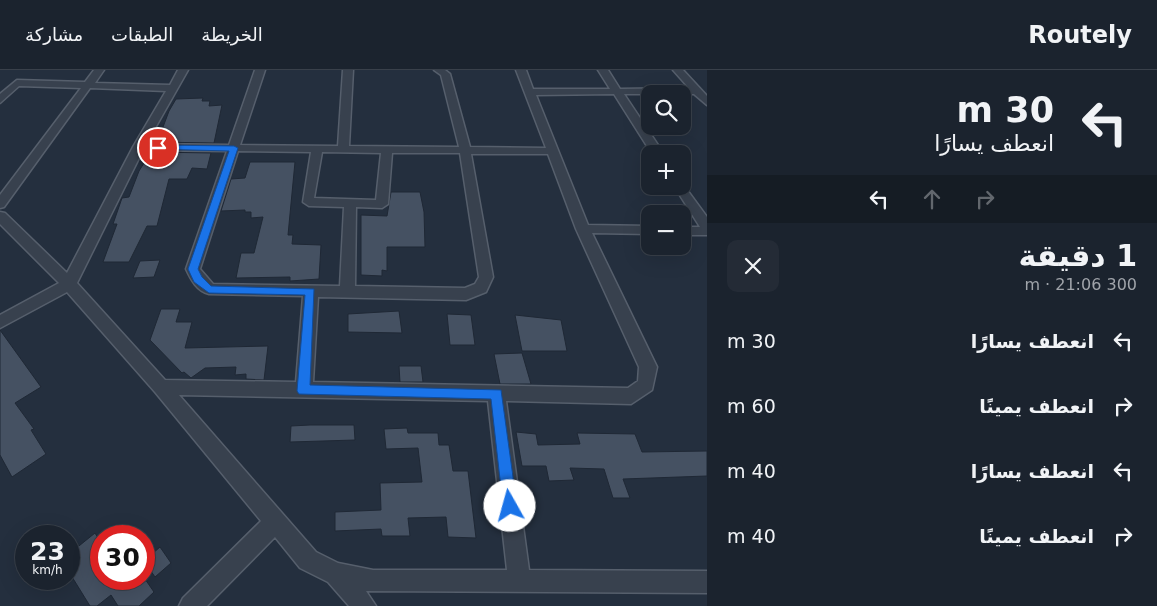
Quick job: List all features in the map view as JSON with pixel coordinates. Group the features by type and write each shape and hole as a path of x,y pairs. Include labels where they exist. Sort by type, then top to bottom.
{"street":[{"path":"0,100 30,70"},
{"path":"0,204 99,70"},
{"path":"0,322 68,284 139,148 183,70"},
{"path":"260,70 193,269 198,279 209,290 466,294 482,288 486,277 465,150 445,74 439,70"},
{"path":"344,149 348,70"},
{"path":"161,387 631,396 646,385 648,367 583,229 520,70"},
{"path":"603,70 652,145"},
{"path":"678,70 707,102"},
{"path":"17,83 173,88"},
{"path":"530,92 697,91"},
{"path":"139,148 553,151"},
{"path":"318,149 308,199 310,202 350,205 382,204 388,150"},
{"path":"686,195 707,227"},
{"path":"347,292 350,205"},
{"path":"0,216 68,284 161,387 274,523 308,560 336,574 373,580 707,582"},
{"path":"583,229 641,230"},
{"path":"691,231 707,231"},
{"path":"304,391 311,291"},
{"path":"496,394 519,580"},
{"path":"191,606 274,523"},
{"path":"336,574 364,606"}],"building":[{"path":"203,98 202,101 210,101 209,106 222,105 214,143 154,142 157,135 160,135 169,111 176,99"},
{"path":"151,152 211,153 207,169 192,168 187,179 169,179 157,226 147,226 129,262 103,262 117,224 113,224 122,198 129,197 139,171"},
{"path":"250,162 295,162 288,235 293,235 292,244 321,245 319,279 290,281 290,277 236,278 241,253 254,253 263,217 251,218 251,212 245,212 245,210 221,211 231,179 245,178"},
{"path":"391,192 420,192 424,212 425,247 387,247 387,271 382,270 382,276 361,275 361,215 387,216"},
{"path":"160,260 154,277 133,278 140,261"},
{"path":"161,309 180,309 176,322 192,322 185,348 268,346 264,380 246,379 246,374 235,375 236,367 205,368 191,378 184,372 182,373 150,340"},
{"path":"399,311 402,333 348,332 348,314"},
{"path":"447,314 471,315 475,345 450,345"},
{"path":"515,315 561,320 567,351 522,351"},
{"path":"0,330 41,387 15,403 34,429 31,430 46,454 12,477 0,455"},
{"path":"522,353 531,384 500,384 494,354"},
{"path":"399,366 421,366 423,382 400,382"},
{"path":"354,425 355,440 290,442 291,426"},
{"path":"407,428 408,433 438,433 439,445 449,445 453,471 468,471 476,538 448,537 446,517 408,518 410,536 382,536 381,529 335,531 335,512 381,510 380,483 422,482 418,448 386,449 384,429"},
{"path":"516,432 536,434 538,445 580,444 577,433 635,434 642,452 707,451 707,476 623,479 630,498 613,498 604,469 570,468 574,480 549,481 546,466 522,466"},
{"path":"90,537 90,590 153,590 154,592 139,606 118,606 111,595 97,606 90,606 80,590 80,545"},
{"path":"160,547 171,563 155,577 155,551"}],"route":[{"path":"158,148 234,148 193,269 198,279 209,290 311,291 304,391 496,394 510,506"}]}
